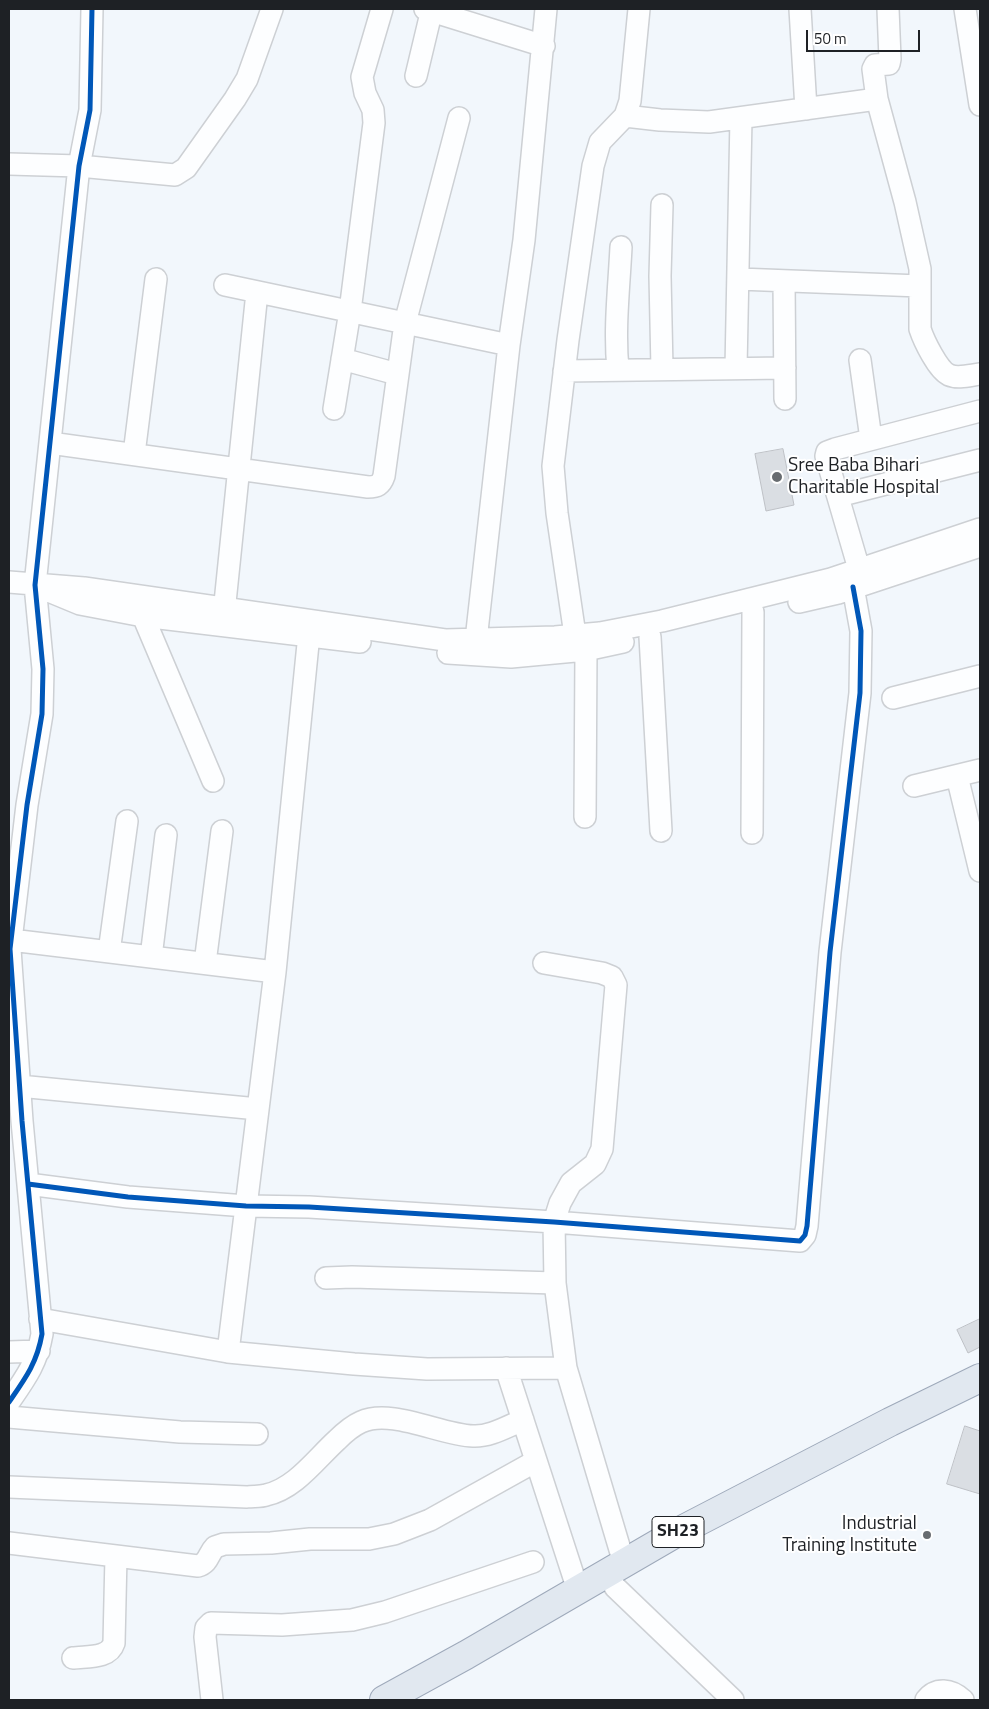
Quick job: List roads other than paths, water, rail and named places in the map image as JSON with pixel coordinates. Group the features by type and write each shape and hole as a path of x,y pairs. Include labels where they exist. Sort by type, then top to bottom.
{"main road":[{"name":"SH23","path":"415,1696 578,1590 619,1575 676,1533 881,1426 980,1378"},
{"name":"SH23","path":"384,1700 415,1696 619,1575 980,1395"}],"street":[{"path":"9,1402 31,1370 39,1351 42,1334 19,1086 10,953 27,804 42,714 43,670 35,585 79,166 90,110 92,9"},
{"path":"9,164 79,166 175,175 182,173 236,99 254,63 272,9"},
{"path":"334,409 350,312 374,123 373,110 365,93 362,77 382,9"},
{"path":"416,76 430,9 544,46"},
{"path":"476,640 509,345 524,240 544,46 546,9"},
{"path":"585,817 580,643 553,482 553,466 564,371 596,153 600,142 625,116 630,101 639,9"},
{"path":"800,9 806,109"},
{"path":"888,9 889,64 875,65 873,69 877,99 884,119 920,269 920,329 923,338 942,371 950,376 958,377 980,374"},
{"path":"965,9 980,105"},
{"path":"625,116 709,122 877,99"},
{"path":"50,443 376,487 381,483 384,476 405,323 459,118"},
{"path":"736,368 741,118"},
{"path":"662,205 660,276 662,369"},
{"path":"618,370 617,317 621,247"},
{"path":"134,454 156,279"},
{"path":"739,279 920,286"},
{"path":"784,281 785,399"},
{"path":"225,285 509,345"},
{"path":"224,617 257,292"},
{"path":"342,359 397,374"},
{"path":"860,360 871,439"},
{"path":"564,371 785,368"},
{"path":"28,1184 128,1196 246,1206 309,1207 554,1222 800,1241 805,1235 830,952 860,693 861,631 856,578 838,496 826,456 828,452 835,448 980,411"},
{"path":"838,496 980,460"},
{"path":"310,629 445,640 580,643 650,637 838,593 856,578 980,529"},
{"path":"9,582 84,588 145,607 310,629 442,652 511,657 580,643 600,633 662,621 831,579 856,578 980,546"},
{"path":"145,607 213,781"},
{"path":"752,832 753,612"},
{"path":"228,1352 275,972 310,629"},
{"path":"650,637 661,831"},
{"path":"893,698 980,676"},
{"path":"914,786 980,770"},
{"path":"957,776 980,871"},
{"path":"108,952 126,820"},
{"path":"205,963 222,831"},
{"path":"151,957 166,835"},
{"path":"10,953 108,952 275,972"},
{"path":"544,962 602,974 612,978 616,985 602,1149 595,1164 571,1184 565,1192 554,1222 555,1283 566,1368 619,1575 732,1700"},
{"path":"19,1086 258,1109"},
{"path":"326,1278 352,1277 555,1283"},
{"path":"40,1319 228,1352 427,1369 566,1368"},
{"path":"9,1352 39,1351"},
{"path":"506,1368 578,1590"},
{"path":"9,1417 180,1432 257,1434"},
{"path":"9,1487 247,1497 265,1496 279,1491 291,1483 348,1430 362,1421 387,1419 402,1421 473,1436 485,1435 523,1420"},
{"path":"9,1543 198,1566 208,1561 215,1547 224,1544 271,1543 310,1539 369,1539 394,1534 430,1520 536,1461"},
{"path":"73,1658 101,1655 112,1650 114,1643 116,1556"},
{"path":"212,1700 205,1637 206,1628 211,1623 282,1625 352,1620 385,1612 533,1562"},
{"path":"926,1700 930,1695 941,1690 951,1692 963,1700"}],"place":[{"name":"Sree Baba Bihari Charitable Hospital","path":"777,477"},
{"name":"Industrial Training Institute","path":"927,1535"}]}
